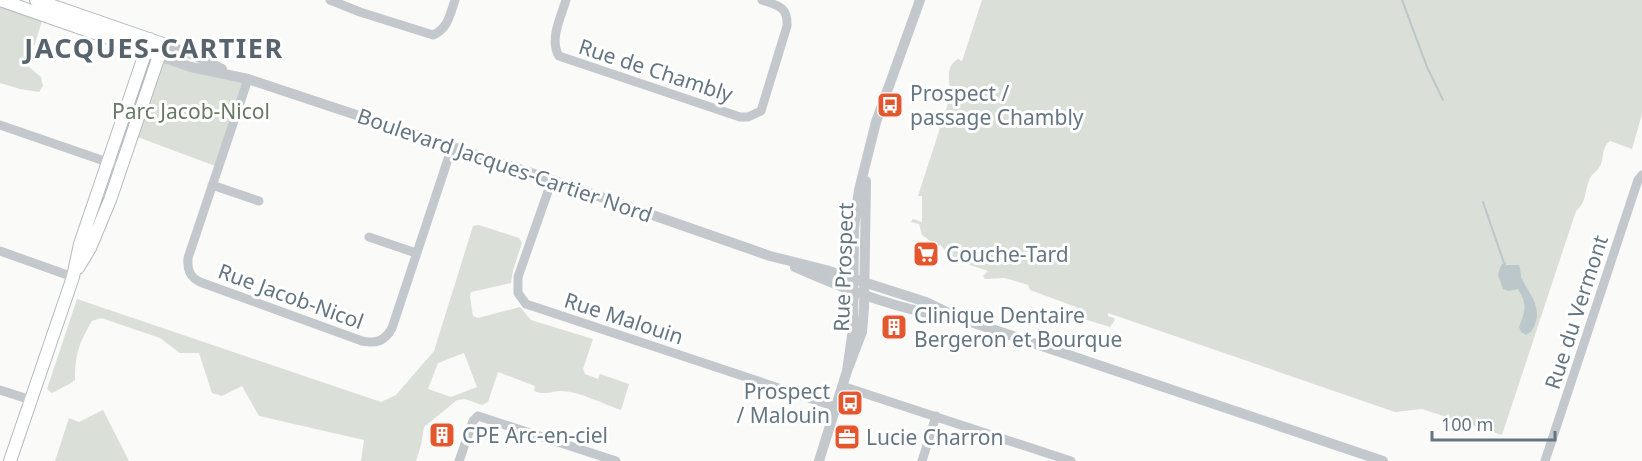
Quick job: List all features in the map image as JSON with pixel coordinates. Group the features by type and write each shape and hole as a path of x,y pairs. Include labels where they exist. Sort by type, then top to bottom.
{"main road":[{"name":"Boulevard Jacques-Cartier Nord","path":"0,0 148,45"},
{"name":"Boulevard Jacques-Cartier Nord","path":"36,0 161,50"},
{"path":"10,461 73,276 80,244 148,45"},
{"path":"73,276 90,248 121,167 161,50"}],"street":[{"path":"330,0 427,34 438,33 446,25 455,0"},
{"name":"Rue de Chambly","path":"567,0 555,37 555,50 559,56 740,117 748,117 760,111 787,26 788,16 784,10 762,0"},
{"name":"Rue Prospect","path":"847,371 853,328 856,208 876,122 920,0"},
{"name":"Boulevard Jacques-Cartier Nord","path":"161,50 191,66 243,78 552,180 770,256 853,278 926,302 959,318 1383,461"},
{"name":"Rue Jacob-Nicol","path":"243,78 188,258 188,270 200,282 362,341 379,342 388,335 452,147"},
{"path":"0,125 121,167"},
{"name":"Rue Prospect","path":"819,461 847,371 862,332 865,282 866,163"},
{"name":"Rue du Vermont","path":"1545,461 1638,180 1642,174"},
{"name":"Rue Malouin","path":"552,180 519,278 518,293 526,304 836,407"},
{"path":"212,185 259,201"},
{"path":"369,237 416,253"},
{"path":"0,251 73,276"},
{"name":"Boulevard Jacques-Cartier Nord","path":"770,256 822,279 864,294 924,313 959,318"},
{"path":"842,386 1071,461"},
{"path":"0,390 31,400"},
{"path":"922,461 936,416"},
{"path":"459,461 475,418 483,417 615,461"}],"green space":[{"path":"982,0 1642,0 1642,114 1632,149 1610,141 1607,143 1600,166 1590,179 1582,203 1576,211 1502,435 1422,409 1395,412 1108,313 1108,316 1115,320 1110,327 1084,319 1076,307 1030,290 1028,285 1005,278 985,279 983,276 988,271 955,260 940,245 937,246 922,235 919,224 911,222 913,219 922,222 922,196 918,196 951,94 949,79 951,66 958,59 962,61"},
{"path":"0,7 42,21 28,66 41,77 43,86 39,92 0,83"},
{"name":"Parc Jacob-Nicol","path":"159,56 248,79 218,167 132,135"},
{"path":"479,225 519,238 522,243 511,283 471,292 473,316 478,318 520,307 531,320 593,339 583,369 585,374 598,379 600,374 629,384 621,410 569,392 534,391 535,386 498,372 488,402 482,405 465,399 457,400 424,427 416,461 361,461 364,440 259,416 242,386 222,396 212,393 199,353 180,353 160,338 101,318 92,321 81,342 75,380 52,393 47,389 77,299 381,402 396,395 434,351 473,226","holes":["464,353 477,387 451,397 428,389 438,363"]},
{"path":"103,410 129,461 55,461 69,418 79,422"}],"shaded area":[{"path":"1506,262 1506,265 1519,265 1522,279 1536,306 1535,324 1532,331 1526,335 1519,327 1523,317 1523,299 1518,289 1509,291 1503,289 1498,275 1501,265"}],"waterway":[{"path":"1402,0 1427,67 1443,100"},
{"path":"1483,202 1504,263"}],"place":[{"name":"Prospect / passage Chambly","path":"890,105"},
{"name":"Couche-Tard","path":"926,254"},
{"name":"Clinique Dentaire Bergeron et Bourque","path":"894,327"},
{"name":"Prospect / Malouin","path":"850,403"},
{"name":"CPE Arc-en-ciel","path":"442,435"},
{"name":"Lucie Charron","path":"847,437"}],"district":[{"name":"JACQUES-CARTIER","path":"154,47"}]}
